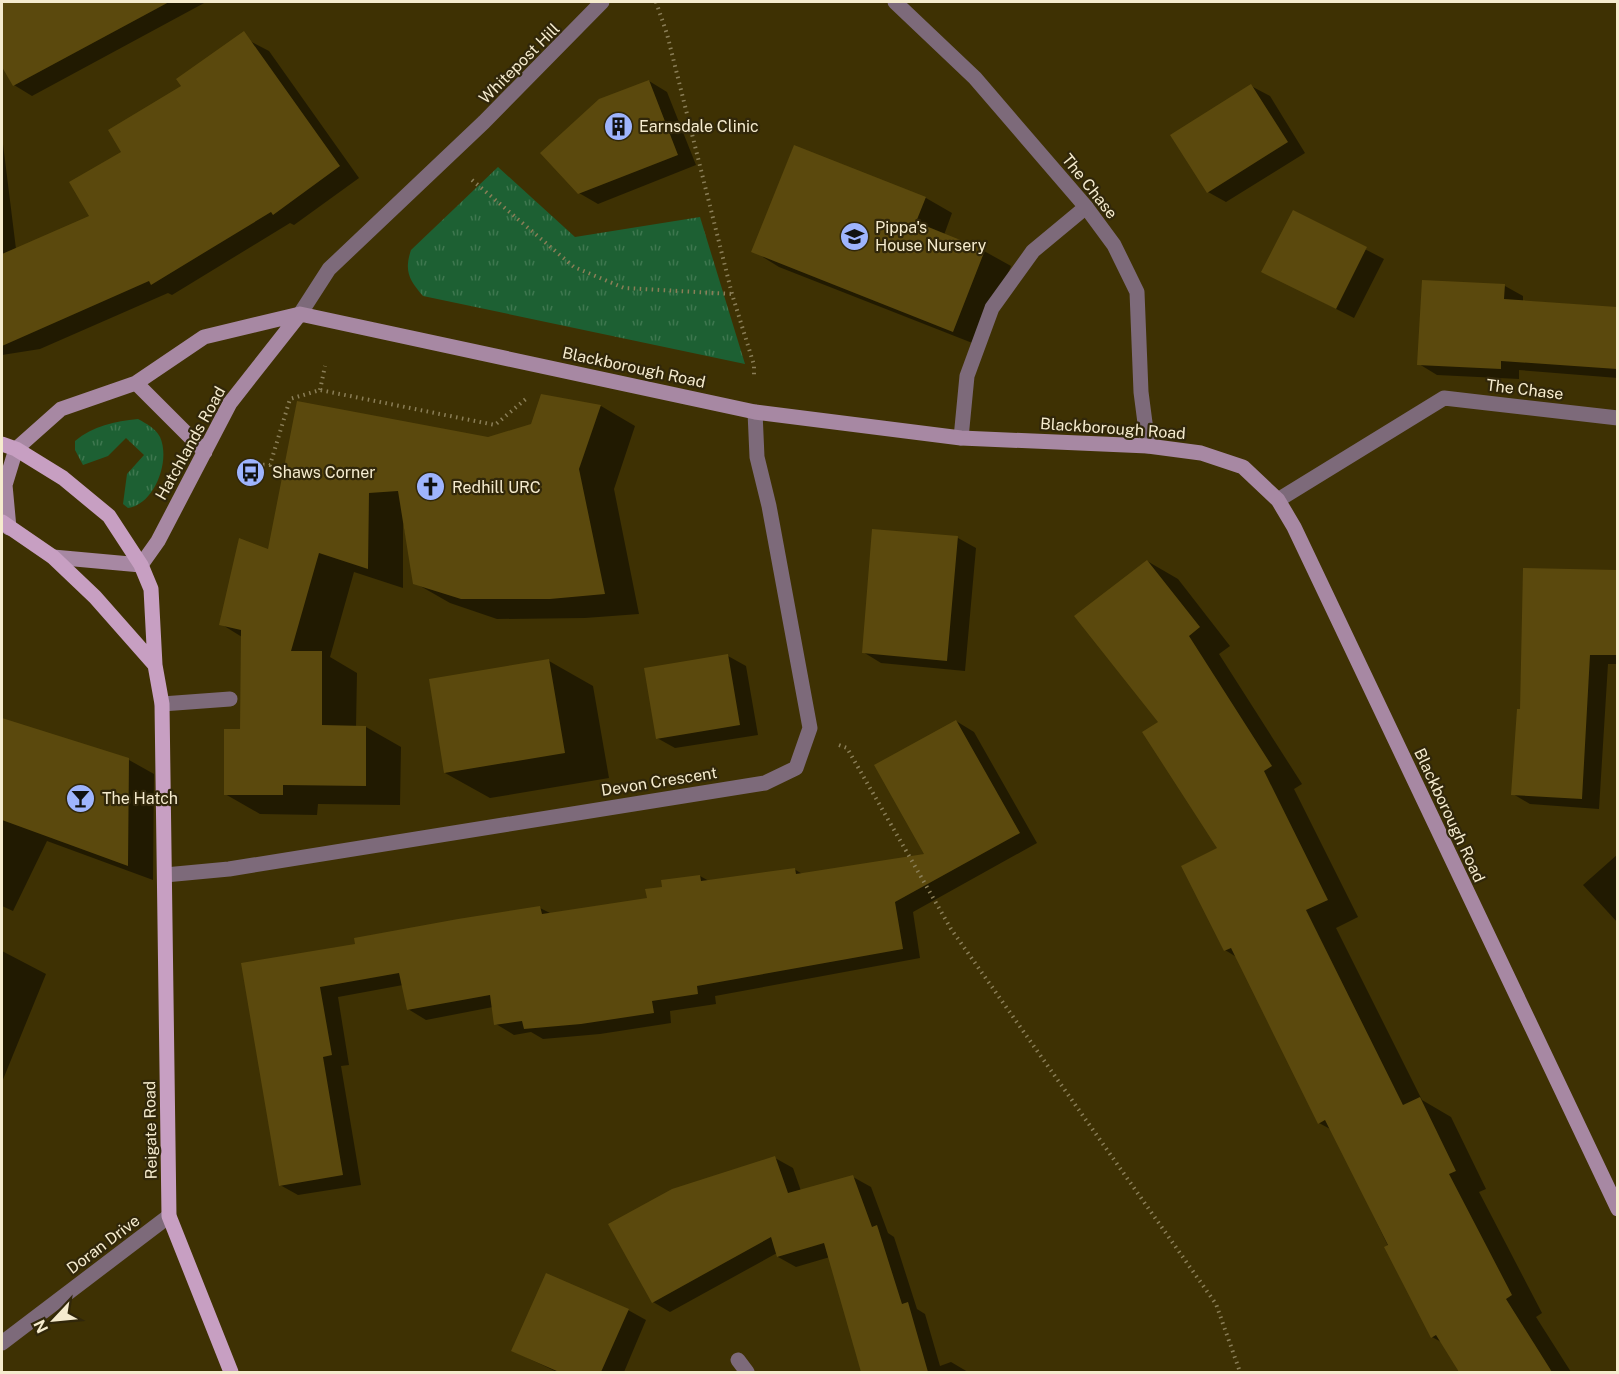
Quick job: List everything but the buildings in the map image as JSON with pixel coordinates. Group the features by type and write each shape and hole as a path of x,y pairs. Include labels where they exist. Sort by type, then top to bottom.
{"main road":[{"path":"155,665 95,597 54,556 5,525 5,485 9,447 61,409 136,383 204,337 300,314"},
{"name":"Blackborough Road","path":"300,314 755,412 961,438 1148,446 1201,453 1243,467 1278,500 1299,538 1617,1209"},
{"name":"Hatchlands Road","path":"141,566 158,541 230,403 300,314"},
{"path":"136,383 205,452"},
{"path":"9,447 63,478 110,516 141,566 152,589 155,665 162,704 165,875"},
{"path":"54,556 141,566"},
{"name":"Reigate Road","path":"165,875 169,1216 231,1372"}],"street":[{"name":"Whitepost Hill","path":"484,122 602,2"},
{"name":"The Chase","path":"895,2 975,78 1086,207 1114,244 1137,292 1141,392 1148,446"},
{"name":"Hatchlands Road","path":"300,314 329,269 484,122"},
{"path":"961,438 967,376 992,308 1034,251 1086,207"},
{"name":"The Chase","path":"1278,500 1444,398 1617,418"},
{"name":"Devon Crescent","path":"165,875 229,869 765,783 796,768 810,728 769,506 757,457 755,412"},
{"path":"162,704 230,699"},
{"name":"Doran Drive","path":"2,1343 169,1216"}],"path":[{"path":"656,2 667,34 732,294 754,365"},
{"path":"447,159 574,267 624,288 732,294"},
{"path":"320,390 325,366"},
{"path":"245,464 270,465 290,399 320,390 495,425"},
{"path":"810,728 847,748 951,929 1216,1304 1240,1372"}],"green space":[{"path":"498,167 575,237 700,217 745,364 423,296 409,275 408,264 411,250"},
{"path":"138,419 150,426 160,437 163,447 162,469 146,499 128,508 123,504 127,474 144,455 126,438 108,456 83,465 75,450 75,441 105,425"}],"place":[{"name":"Earnsdale Clinic","path":"618,126"},
{"name":"Pippa's House Nursery","path":"854,236"},
{"name":"Shaws Corner","path":"251,472"},
{"name":"Redhill URC","path":"431,487"},
{"name":"The Hatch","path":"81,798"}]}
